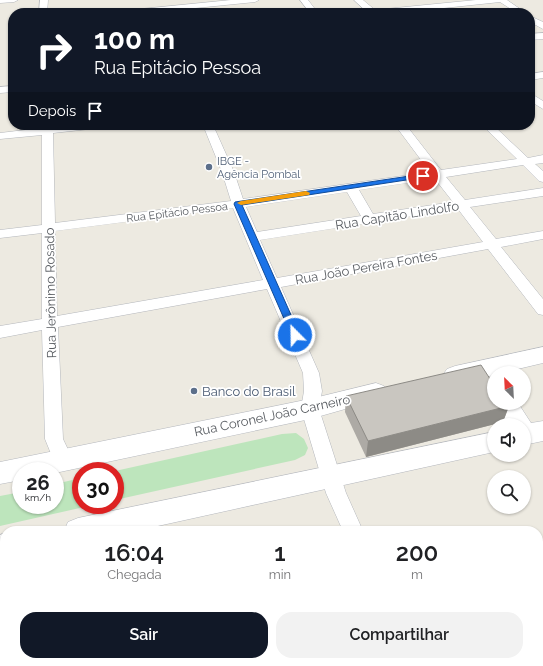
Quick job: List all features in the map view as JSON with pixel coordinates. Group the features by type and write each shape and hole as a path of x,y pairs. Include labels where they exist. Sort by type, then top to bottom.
{"main road":[{"path":"515,366 543,355"},
{"path":"432,380 487,376"},
{"name":"Rua Coronel João Carneiro","path":"0,473 310,409 395,388"},
{"path":"510,410 516,418"},
{"path":"100,526 223,498 331,478 487,444"}],"street":[{"path":"0,1 14,0"},
{"path":"187,8 255,0"},
{"path":"304,0 310,8"},
{"path":"358,0 367,8"},
{"path":"414,0 423,8 501,0 514,8"},
{"path":"0,136 35,130"},
{"name":"Rua Jerônimo Rosado","path":"47,130 48,268 54,439 63,460"},
{"path":"210,130 228,172 238,204 311,373 314,391 310,409 331,478 351,526"},
{"path":"404,130 543,310"},
{"path":"492,130 543,178"},
{"name":"Rua Epitácio Pessoa","path":"0,234 238,204 543,159"},
{"path":"351,187 369,219"},
{"name":"Rua Capitão Lindolfo","path":"252,237 543,192"},
{"name":"Rua João Pereira Fontes","path":"0,332 543,235"}],"green space":[{"path":"296,433 304,439 308,448 305,455 295,460 124,498 124,469 282,434"},
{"path":"72,480 72,510 64,512 64,482"},
{"path":"12,494 12,514 53,514 0,526 0,496"}],"building":[{"path":"481,365 487,374 487,410 493,410 368,441 346,396"}],"slow traffic":[{"path":"241,203 306,193"}],"place":[{"name":"IBGE - Agência Pombal","path":"209,167"},
{"name":"Banco do Brasil","path":"194,391"}],"route":[{"path":"295,335 238,204 423,176"}]}
